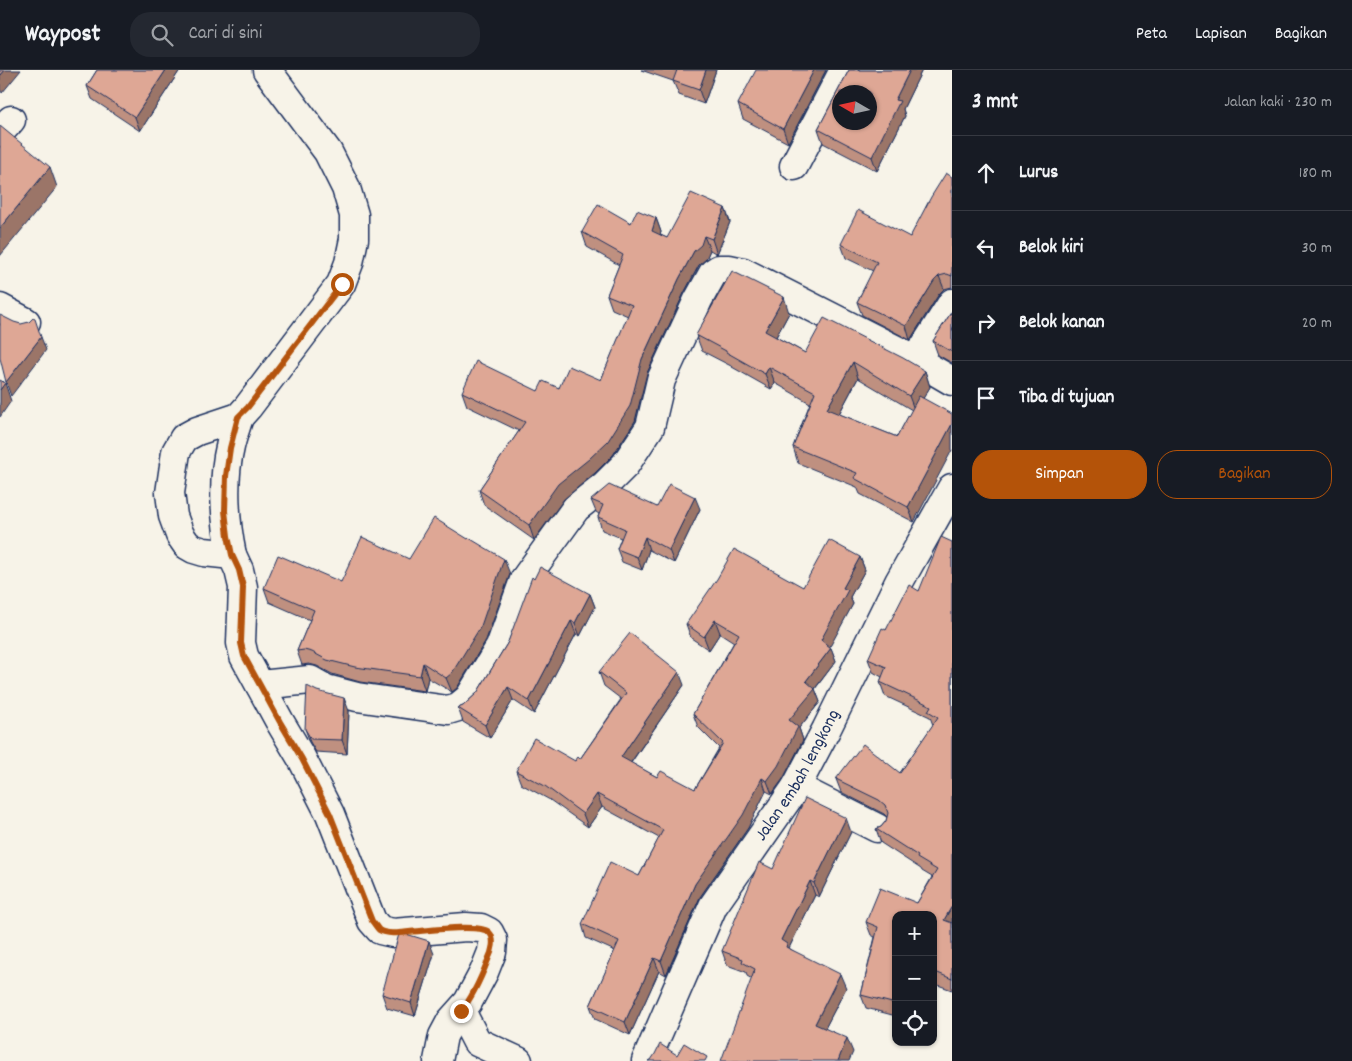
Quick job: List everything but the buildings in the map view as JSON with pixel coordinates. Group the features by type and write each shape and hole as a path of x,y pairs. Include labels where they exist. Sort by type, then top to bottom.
{"street":[{"path":"232,555 194,550 187,545 180,535 173,516 170,493 176,452 184,438 197,431 238,417 248,407 342,284 354,239 354,215 346,188 328,152 267,70"},
{"path":"794,166 844,70"},
{"path":"260,685 310,680 326,689 357,697 448,710 458,708 468,698 500,647 524,580 576,508 605,485 625,465 650,427 661,380 698,300 713,273 719,269 743,272 916,360 952,381"},
{"path":"916,360 952,303"},
{"path":"0,308 26,322"},
{"path":"238,417 230,448 226,476 225,511 232,555 239,570 243,587 241,643 244,656 302,759 330,814 372,921 380,930 393,934 466,927 481,928 489,932 493,940 492,952 484,972 468,1002 452,1021 443,1036 438,1061"},
{"name":"Jalan embah lengkong","path":"646,1061 713,906 796,787 899,582 952,488"},
{"path":"796,787 878,828"},
{"path":"461,1011 477,1042 518,1061"}],"route":[{"path":"342,284 248,407 238,417 230,448 226,476 225,511 232,555 239,570 243,587 241,643 244,656 302,759 330,814 372,921 380,930 393,934 466,927 481,928 489,932 493,940 492,952 484,972 461,1011"}]}
